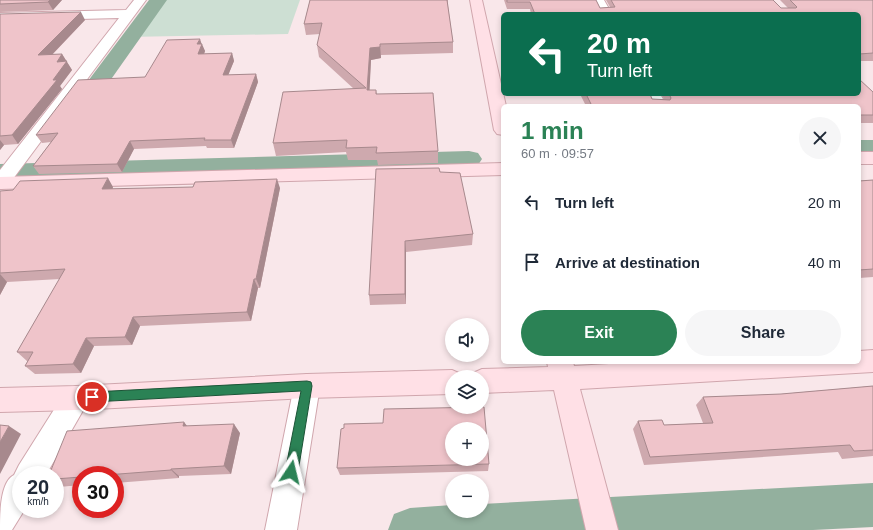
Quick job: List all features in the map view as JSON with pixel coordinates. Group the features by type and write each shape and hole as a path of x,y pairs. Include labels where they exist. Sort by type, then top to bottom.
{"street":[{"path":"0,183 140,0"},
{"path":"476,0 501,120"},
{"path":"598,0 605,12"},
{"path":"0,17 129,14"},
{"path":"861,158 873,158"},
{"path":"0,183 501,170"},
{"path":"861,362 873,361"},
{"path":"489,380 562,370 780,364"},
{"path":"562,370 602,530"},
{"path":"0,400 76,398 307,386 445,382"},
{"path":"280,530 307,386"},
{"path":"34,466 76,398"},
{"path":"0,521 12,502"}],"green space":[{"path":"156,0 300,0 288,34 128,37"}],"building":[{"path":"0,0 50,0 48,2 0,4"},
{"path":"310,0 447,0 453,42 380,44 380,47 370,48 367,90 376,90 376,94 433,93 438,151 376,153 377,147 346,148 347,140 273,143 283,92 366,88 317,45 322,23 304,24"},
{"path":"507,0 596,0 600,8 615,7 611,0 773,0 781,8 796,8 797,7 790,0 873,0 873,53 861,54 861,12 534,12 530,2 507,2"},
{"path":"81,12 38,55 62,54 57,62 67,61 53,80 57,80 12,135 0,136 0,14"},
{"path":"200,39 197,44 202,44 198,54 232,53 223,75 256,74 231,140 204,140 205,138 130,141 117,164 33,166 58,133 36,135 78,80 145,77 167,40"},
{"path":"861,81 873,92 873,115 861,115 861,104 591,104 587,96 651,96 652,99 670,100 670,96 861,96"},
{"path":"439,168 440,172 460,173 473,234 405,241 405,294 369,295 376,169"},
{"path":"108,178 102,189 193,187 195,182 277,179 256,279 254,279 247,312 133,317 125,337 86,338 73,364 25,366 33,352 17,352 65,269 0,273 0,191 13,190 20,181"},
{"path":"873,180 873,269 861,270 861,181"},
{"path":"873,386 873,450 854,451 850,445 650,457 638,421 662,420 664,425 713,423 703,397 781,394"},
{"path":"445,408 445,414 485,414 485,422 445,422 445,465 337,468 341,429 344,428 344,424 383,423 384,409"},
{"path":"184,422 183,426 234,424 224,466 124,474 124,466 72,466 72,478 64,478 64,466 53,466 67,431"},
{"path":"0,425 9,426 0,442"}],"waterway":[{"path":"75,114 158,0"},
{"path":"861,148 873,148"},
{"path":"0,172 469,159"},
{"path":"410,530 873,505"}],"route":[{"path":"92,397 307,386 291,472"}]}
